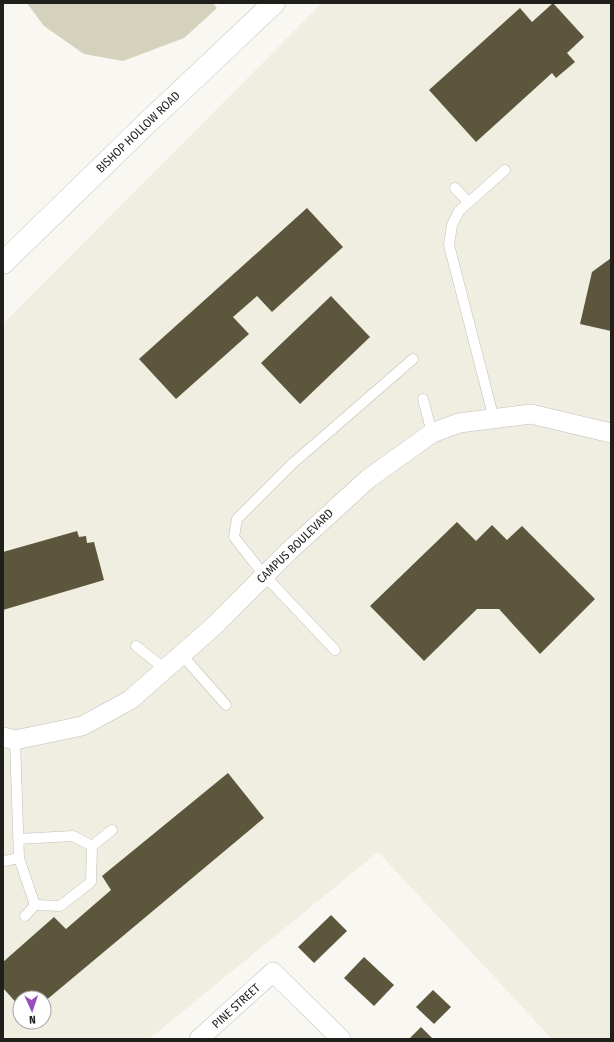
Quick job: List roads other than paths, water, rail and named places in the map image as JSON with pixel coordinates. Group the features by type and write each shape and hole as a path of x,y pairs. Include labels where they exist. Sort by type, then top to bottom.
{"street":[{"name":"BISHOP HOLLOW ROAD","path":"3,263 265,6"},
{"name":"CAMPUS BOULEVARD","path":"9,739 82,726 130,700 214,626 264,575 368,478 432,434 459,423 530,414 611,433"},
{"name":"PINE STREET","path":"199,1039 273,972 341,1039"}],"lane":[{"path":"494,419 449,245 452,225 459,211 505,170"},
{"path":"455,188 468,202"},
{"path":"335,650 264,575 234,537 237,519 292,464 413,359"},
{"path":"423,399 432,434"},
{"path":"136,646 165,669"},
{"path":"182,655 226,705"},
{"path":"9,739 19,858 35,905"},
{"path":"35,905 60,906 91,882 92,846 112,830"},
{"path":"18,839 73,836 92,846"},
{"path":"4,861 19,858"},
{"path":"25,916 35,905"}]}
